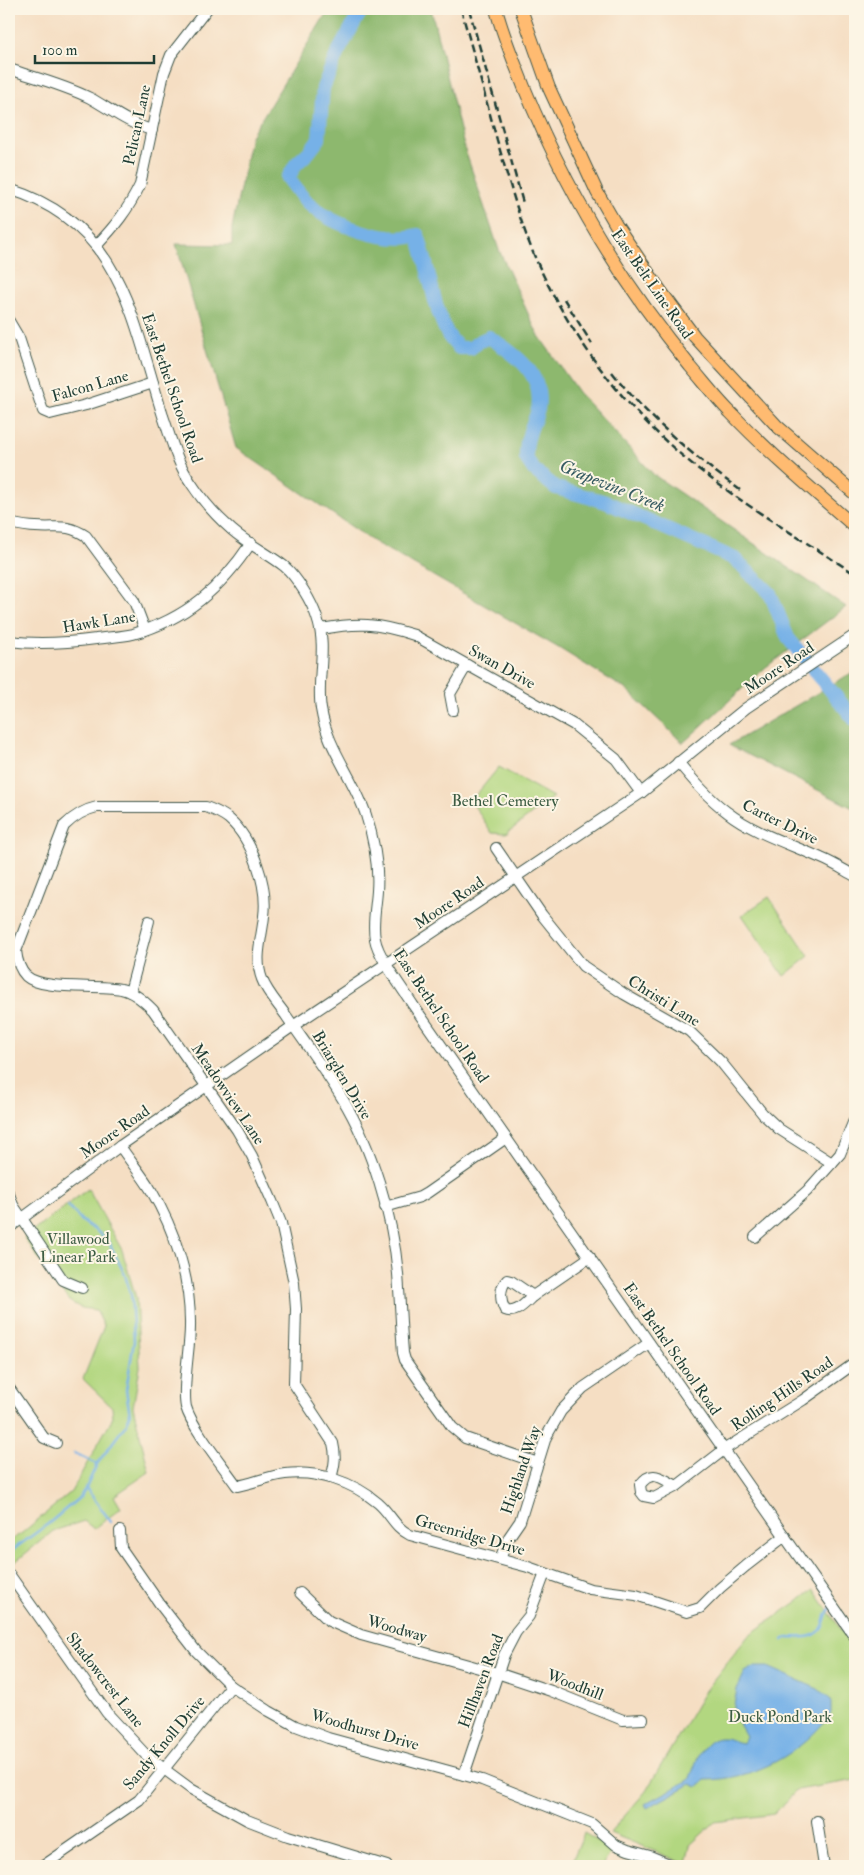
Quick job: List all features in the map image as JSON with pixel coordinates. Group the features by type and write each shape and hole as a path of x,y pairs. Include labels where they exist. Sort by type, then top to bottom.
{"main road":[{"name":"East Belt Line Road","path":"496,9 510,51 542,132 580,207 626,280 662,331 728,411 771,453 855,527"},
{"name":"East Belt Line Road","path":"521,9 549,88 597,192 616,225 660,290 694,337 777,426 855,494"},
{"path":"599,236 616,225"}],"street":[{"name":"Pelican Lane","path":"96,246 119,221 133,200 140,184 164,73 171,55 206,9"},
{"path":"9,69 62,86 90,98 139,126 152,130"},
{"name":"East Bethel School Road","path":"9,189 42,203 64,216 106,258 126,297 176,455 189,481 218,517 234,531 285,567 309,600 323,641 320,705 324,729 354,785 372,835 377,870 374,922 375,940 386,964 855,1637"},
{"name":"Falcon Lane","path":"9,321 19,338 43,412 50,414 86,405 153,382"},
{"path":"9,523 38,528 63,527 76,529 86,536 134,601 145,630"},
{"name":"Hawk Lane","path":"9,641 29,644 61,644 132,634 164,623 200,603 237,564 251,543"},
{"name":"Swan Drive","path":"320,629 349,624 370,624 414,635 580,730 616,759 641,793"},
{"name":"Moore Road","path":"9,1228 120,1146 206,1086 641,793 746,708 855,635"},
{"path":"453,710 450,694 467,665"},
{"name":"Carter Drive","path":"678,762 698,786 728,813 744,823 822,858 855,876"},
{"name":"Briarglen Drive","path":"64,826 80,812 97,807 206,807 230,820 241,834 253,854 260,874 265,908 258,955 259,971 263,982 352,1115 374,1169 386,1207 398,1272 405,1360 452,1427 465,1438 538,1462"},
{"name":"Meadowview Lane","path":"64,826 16,951 18,963 26,976 41,983 121,989 130,992 144,1001 153,1010 206,1086 252,1156 281,1223 294,1283 296,1309 294,1384 333,1442 336,1453 331,1478"},
{"name":"Christi Lane","path":"496,848 514,877 542,915 583,966 624,994 689,1031 721,1062 763,1114 779,1129 832,1163"},
{"path":"130,992 149,921"},
{"path":"754,1237 807,1192 840,1154 855,1118"},
{"path":"386,1207 428,1193 506,1138"},
{"name":"Greenridge Drive","path":"120,1146 150,1189 166,1218 188,1291 190,1325 185,1394 186,1407 193,1423 237,1486 284,1474 304,1473 331,1478 354,1487 378,1504 394,1524 406,1532 500,1559 590,1589 636,1596 687,1612 700,1608 720,1588 785,1536"},
{"path":"9,1194 13,1204 63,1280 82,1288"},
{"path":"533,1296 590,1257"},
{"name":"Highland Way","path":"500,1559 520,1521 546,1436 560,1411 573,1397 649,1343"},
{"name":"Rolling Hills Road","path":"677,1486 725,1449 803,1400 855,1363"},
{"path":"9,1388 44,1438 56,1443"},
{"name":"Woodhurst Drive","path":"120,1530 121,1548 162,1607 196,1651 231,1686 269,1711 296,1726 328,1738 482,1780 592,1824 616,1845 674,1866"},
{"name":"Hillhaven Road","path":"464,1775 497,1672 510,1642 530,1616 545,1573"},
{"name":"Shadowcrest Lane","path":"9,1574 108,1713 145,1754 164,1770 191,1789 248,1820 357,1862 387,1866"},
{"name":"Woodway","path":"300,1593 320,1614 342,1628 396,1646 497,1672"},
{"name":"Woodhill","path":"497,1672 623,1720 644,1719"},
{"name":"Sandy Knoll Drive","path":"43,1866 130,1807 148,1790 231,1686"},
{"path":"817,1821 824,1866"}],"green space":[{"path":"329,9 431,9 465,150 499,250 537,333 578,392 654,475 846,607 766,667 683,743 627,690 557,647 374,542 236,448 176,244 232,245 232,228 251,136"},
{"path":"855,671 855,809 729,745"},
{"name":"Bethel Cemetery","path":"499,767 553,797 506,834 492,833 471,801"},
{"path":"769,897 809,956 784,976 742,915"},
{"name":"Villawood Linear Park","path":"88,1189 122,1250 136,1298 140,1367 133,1407 149,1472 114,1496 121,1508 94,1529 84,1521 53,1531 9,1567 9,1541 22,1533 71,1492 113,1417 112,1407 83,1379 104,1326 96,1310 81,1308 69,1301 24,1238"},
{"name":"Duck Pond Park","path":"814,1590 855,1650 855,1780 797,1790 774,1814 715,1822 690,1845 686,1864 610,1833 646,1791 706,1689 749,1635"},
{"path":"584,1833 613,1850 602,1866 570,1866"}],"water":[{"path":"754,1667 768,1667 818,1689 831,1700 831,1713 806,1740 776,1762 741,1775 705,1780 697,1787 691,1784 647,1808 645,1804 689,1780 700,1753 709,1742 723,1738 743,1743 746,1736 734,1715 734,1705 737,1689 745,1672"}],"waterway":[{"name":"Grapevine Creek","path":"362,9 337,54 323,88 319,139 296,164 288,178 310,205 332,220 377,235 392,237 418,235 438,310 447,333 453,341 459,348 471,348 489,337 518,358 526,366 537,385 539,396 538,409 526,447 526,458 534,470 556,488 606,502 735,559 770,593 788,638 855,720"},
{"path":"11,1551 48,1524 80,1497 97,1464 127,1423 130,1415 126,1390 134,1341 131,1295 125,1275 109,1242 82,1221 68,1206"},
{"path":"74,1453 97,1464"},
{"path":"86,1488 111,1522"},
{"path":"783,1640 787,1637 807,1637 817,1634 831,1608"}],"railway":[{"path":"461,9 497,140 525,232 550,289 580,340 635,410 678,452 742,501 855,574"},
{"path":"469,9 523,203"},
{"path":"564,299 592,344"},
{"path":"612,372 672,436 740,490"}]}
